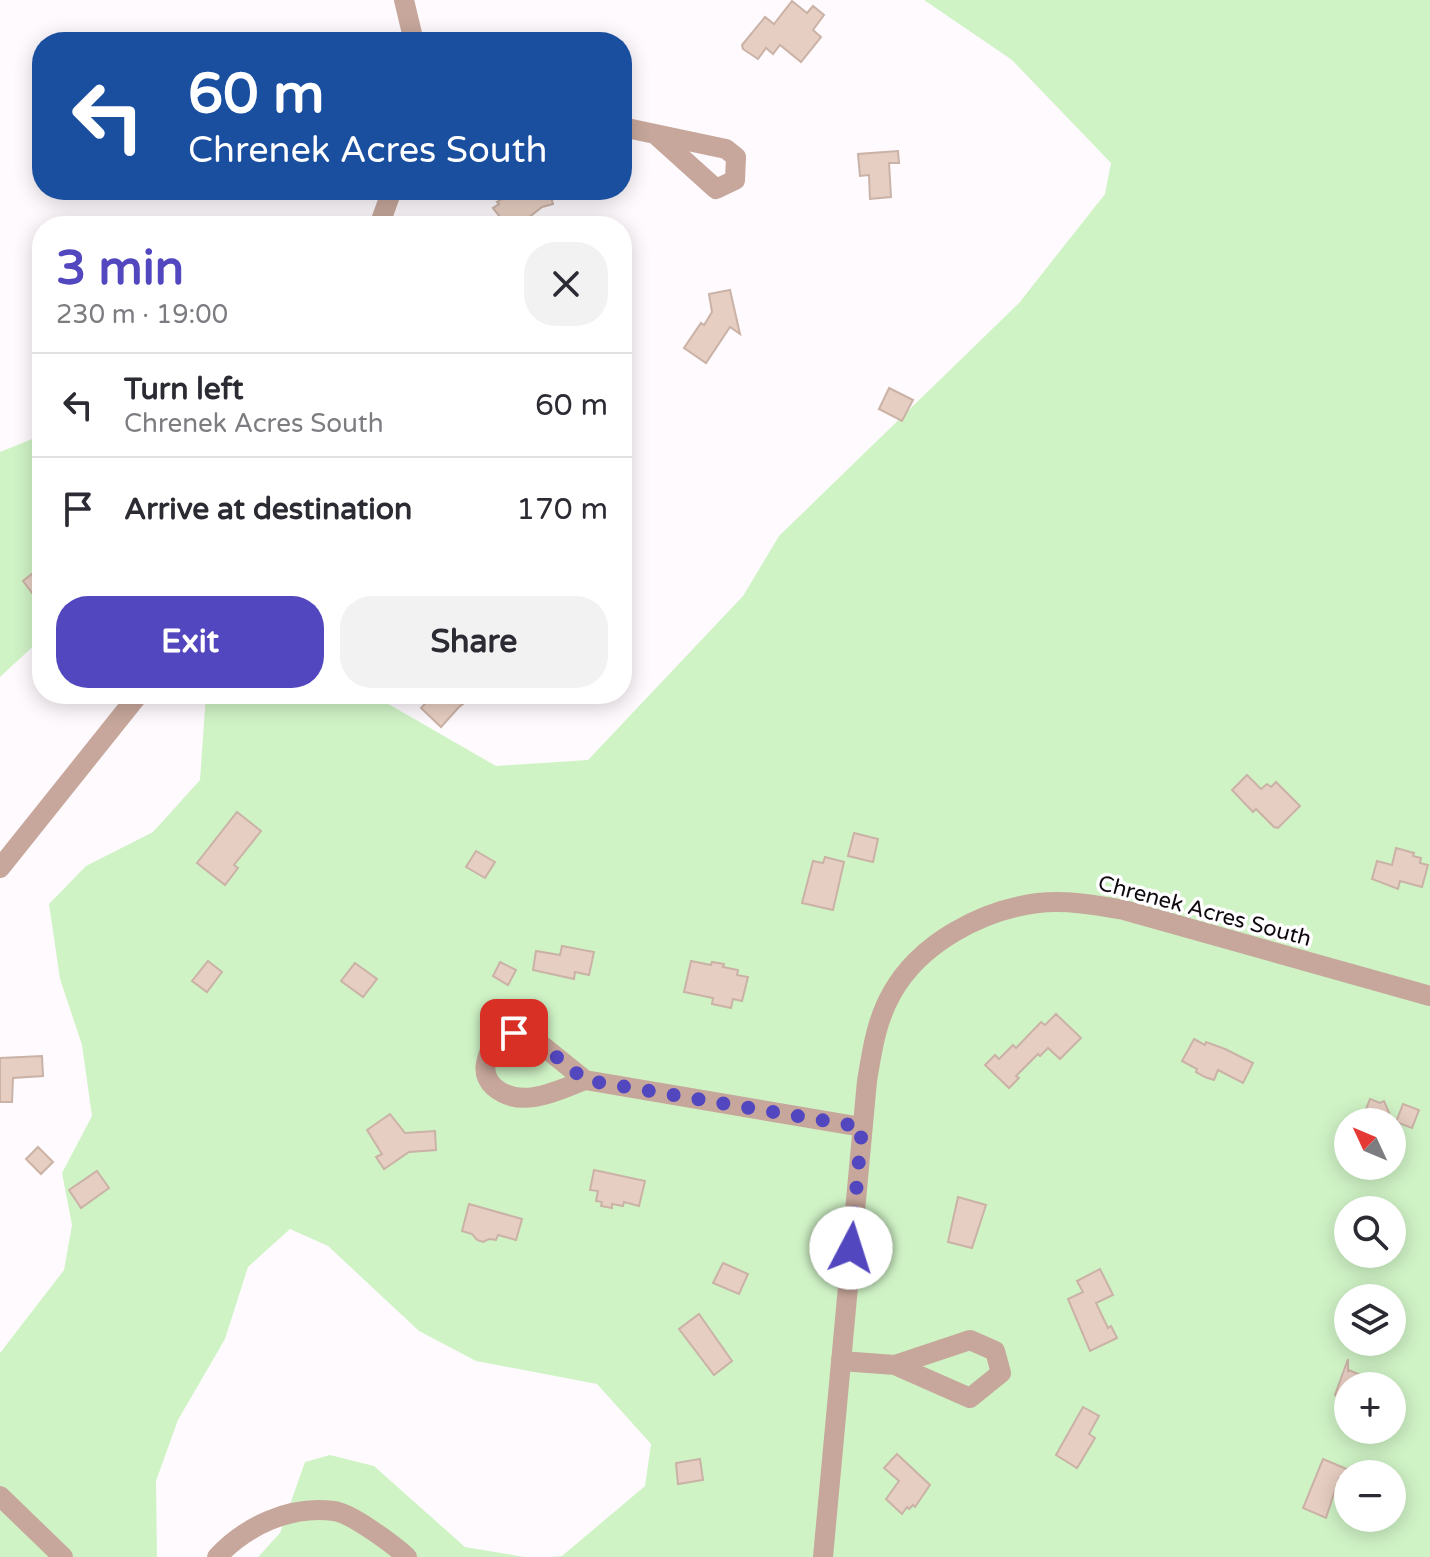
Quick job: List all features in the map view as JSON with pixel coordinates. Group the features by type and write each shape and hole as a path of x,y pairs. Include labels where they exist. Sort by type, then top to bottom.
{"street":[{"path":"404,0 412,32"},
{"path":"632,129 655,134"},
{"path":"3,857 131,704"},
{"name":"Chrenek Acres South","path":"823,1557 862,1127 875,1034 892,992 920,958 940,941 1007,908 1041,903 1084,903 1124,910 1430,996"},
{"path":"585,1080 545,1096 520,1098 503,1094 489,1083 484,1067 492,1045 514,1033 533,1038 585,1080 862,1127"},
{"path":"841,1361 895,1365"},
{"path":"0,1496 63,1557"},
{"path":"217,1557 233,1540 268,1520 298,1511 337,1511 393,1543 407,1557"}],"green space":[{"path":"924,0 1430,0 1430,1557 549,1557 562,1556 645,1486 651,1444 597,1384 476,1361 419,1331 328,1246 290,1229 248,1267 225,1339 178,1420 156,1481 157,1557 0,1557 0,1353 64,1270 72,1225 62,1173 92,1116 82,1045 60,979 49,904 86,866 153,832 200,780 205,704 388,704 496,766 588,760 743,596 779,536 1019,303 1105,194 1111,163 1012,60"},
{"path":"32,439 32,647 0,677 0,452"},
{"path":"330,1455 374,1466 465,1547 525,1557 258,1557 280,1533 305,1462"}],"building":[{"path":"792,1 807,13 813,6 824,15 813,30 821,37 801,62 780,45 773,54 766,48 758,59 743,49 742,45 765,17 774,24"},
{"path":"898,151 899,163 889,163 891,197 870,199 869,175 860,176 858,154"},
{"path":"552,200 553,204 542,207 531,216 499,216 493,208 499,204 497,202"},
{"path":"730,290 740,334 730,327 706,363 684,348 712,312 709,294"},
{"path":"889,388 913,400 902,421 879,409"},
{"path":"32,574 32,593 23,581"},
{"path":"425,704 463,704 441,727 421,708"},
{"path":"1247,775 1261,789 1267,784 1271,787 1276,782 1300,806 1278,828 1256,809 1253,812 1232,790"},
{"path":"237,812 261,831 234,865 238,868 225,885 197,863"},
{"path":"854,833 878,839 873,862 848,856"},
{"path":"1396,848 1414,853 1413,856 1421,858 1420,863 1428,865 1422,887 1400,881 1398,889 1372,879 1377,861 1392,865"},
{"path":"476,851 495,862 485,878 466,867"},
{"path":"825,857 844,862 833,910 802,903 813,861 823,863"},
{"path":"562,946 594,952 589,975 575,972 574,979 533,970 536,951 560,955"},
{"path":"208,961 222,972 207,992 192,981"},
{"path":"691,961 724,964 723,967 738,970 737,975 748,977 742,1001 733,999 731,1008 712,1004 713,998 684,992"},
{"path":"500,962 516,970 508,985 493,976"},
{"path":"355,963 377,979 363,997 341,981"},
{"path":"1056,1014 1081,1038 1060,1059 1048,1048 1040,1056 1038,1054 1016,1076 1019,1078 1009,1088 985,1065 995,1055 999,1059 1013,1045 1016,1048 1041,1022 1045,1025"},
{"path":"1194,1039 1225,1049 1253,1063 1243,1083 1218,1070 1214,1080 1205,1077 1182,1061"},
{"path":"42,1056 43,1076 13,1078 12,1102 0,1102 0,1058"},
{"path":"1370,1099 1380,1103 1384,1101 1387,1108 1366,1108"},
{"path":"1403,1104 1419,1110 1412,1128 1406,1126 1406,1108 1401,1108"},
{"path":"390,1114 405,1133 435,1131 436,1150 409,1152 384,1169 376,1157 382,1154 367,1130"},
{"path":"38,1147 53,1162 41,1174 26,1159"},
{"path":"594,1170 645,1181 639,1206 624,1202 623,1206 612,1204 612,1208 601,1206 602,1202 596,1201 598,1191 590,1190"},
{"path":"97,1171 109,1188 81,1208 69,1190"},
{"path":"958,1197 986,1205 972,1248 948,1242"},
{"path":"469,1204 522,1219 516,1240 498,1235 496,1240 483,1242 462,1231"},
{"path":"723,1263 748,1274 739,1294 713,1283"},
{"path":"1100,1269 1113,1295 1096,1303 1108,1328 1111,1326 1117,1338 1090,1351 1068,1299 1083,1292 1077,1281"},
{"path":"699,1314 732,1361 714,1375 679,1329"},
{"path":"1083,1407 1099,1416 1089,1434 1095,1438 1077,1468 1056,1455"},
{"path":"897,1454 930,1485 915,1507 907,1507 902,1514 886,1499 899,1481 884,1468"},
{"path":"700,1459 703,1480 678,1484 676,1463"},
{"path":"1323,1459 1334,1464 1334,1493 1326,1518 1303,1508"}],"route":[{"path":"514,1033 533,1038 585,1080 862,1127 851,1248"}]}
